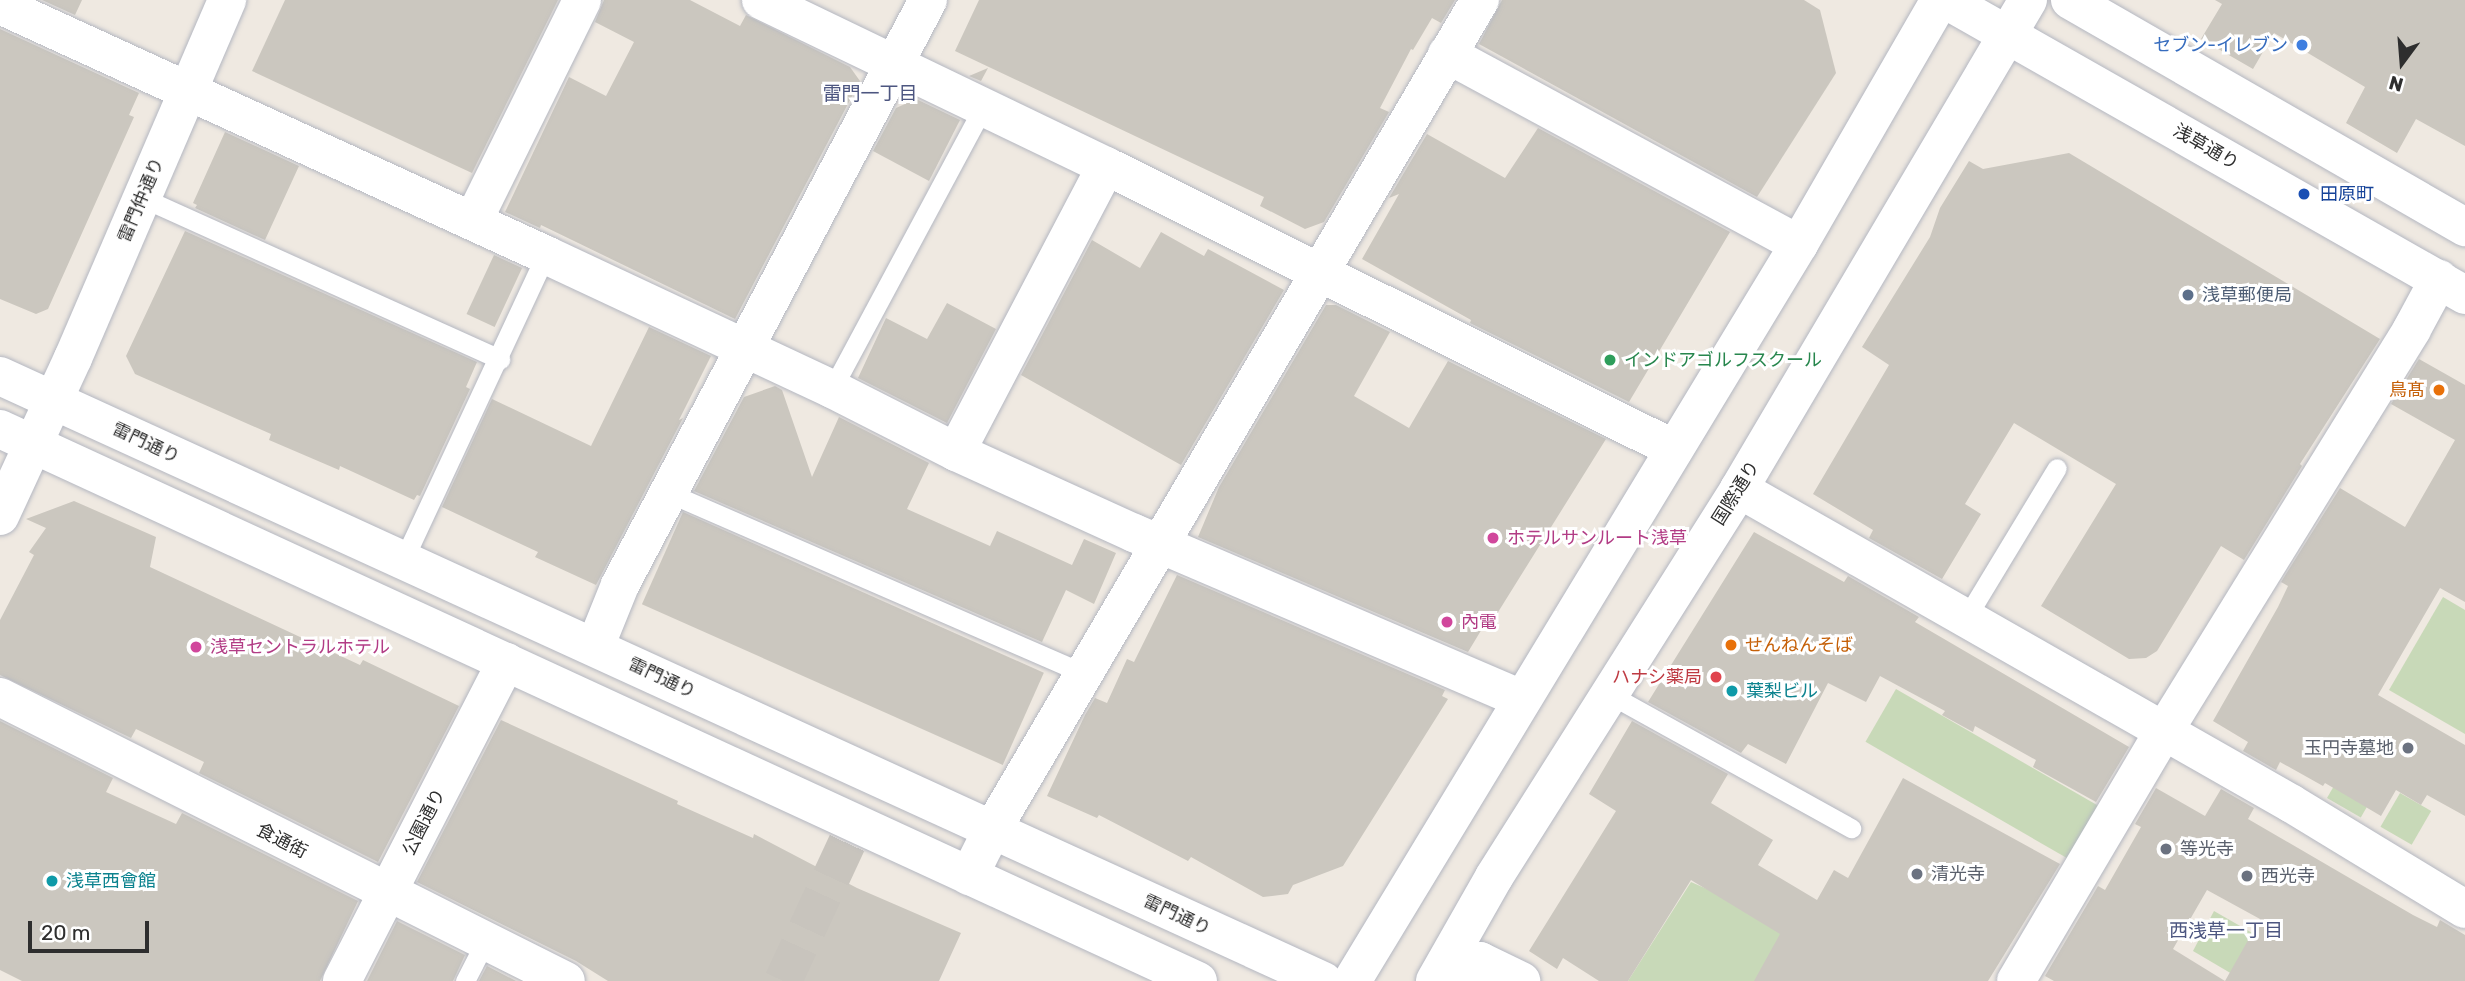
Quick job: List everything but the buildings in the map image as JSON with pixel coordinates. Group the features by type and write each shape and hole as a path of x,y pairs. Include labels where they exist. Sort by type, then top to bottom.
{"street":[{"name":"雷門仲通り","path":"0,516 17,437 54,400 227,0"},
{"path":"473,221 582,0"},
{"path":"761,0 984,106 1674,449"},
{"path":"595,647 620,585 928,0"},
{"path":"970,876 992,830 1480,0"},
{"path":"1352,981 1800,244 1940,0"},
{"name":"浅草通り","path":"1946,0 2452,287"},
{"name":"国際通り","path":"1437,981 1479,901 1739,489 2028,0"},
{"path":"2070,0 2464,222"},
{"path":"0,5 546,255 832,389 956,452 1159,545 1521,699"},
{"path":"1447,54 1800,244"},
{"path":"956,452 1106,166"},
{"path":"2016,981 2164,731 2405,340 2452,287"},
{"name":"雷門通り","path":"0,376 1324,981"},
{"path":"17,437 1198,981"},
{"path":"1739,489 2292,804 2465,909"},
{"name":"公園通り","path":"342,981 506,662"},
{"name":"食通街","path":"0,697 566,981"},
{"path":"1437,981 1455,967 1480,961 1521,981"}],"lane":[{"path":"832,389 984,106"},
{"path":"143,198 500,359"},
{"path":"403,561 500,359 546,255"},
{"path":"1966,618 2057,468"},
{"path":"669,494 1084,674"},
{"path":"1609,694 1851,828"},
{"path":"465,981 486,940"}],"green space":[{"path":"2443,597 2465,610 2465,734 2389,690"},
{"path":"1896,689 2098,805 2067,858 1866,742"},
{"path":"2346,765 2380,784 2361,817 2327,798"},
{"path":"2400,793 2431,811 2412,845 2380,827"},
{"path":"1691,882 1707,889 1866,981 1628,981"},
{"path":"2214,911 2282,950 2250,981 2244,981 2193,951"}],"tunnel":[{"path":"783,981 856,824"}],"place":[{"name":"セブン-イレブン","path":"2302,45"},
{"name":"田原町","path":"2304,194"},
{"name":"浅草郵便局","path":"2188,295"},
{"name":"インドアゴルフスクール","path":"1610,360"},
{"name":"鳥髙","path":"2439,390"},
{"name":"ホテルサンルート浅草","path":"1493,538"},
{"name":"內電","path":"1447,622"},
{"name":"せんねんそば","path":"1731,645"},
{"name":"浅草セントラルホテル","path":"196,647"},
{"name":"ハナシ薬局","path":"1716,677"},
{"name":"葉梨ビル","path":"1732,691"},
{"name":"玉円寺墓地","path":"2408,748"},
{"name":"等光寺","path":"2166,849"},
{"name":"清光寺","path":"1917,874"},
{"name":"西光寺","path":"2247,876"},
{"name":"浅草西會館","path":"52,881"}],"district":[{"name":"雷門一丁目","path":"870,94"},
{"name":"西浅草一丁目","path":"2226,931"}]}
